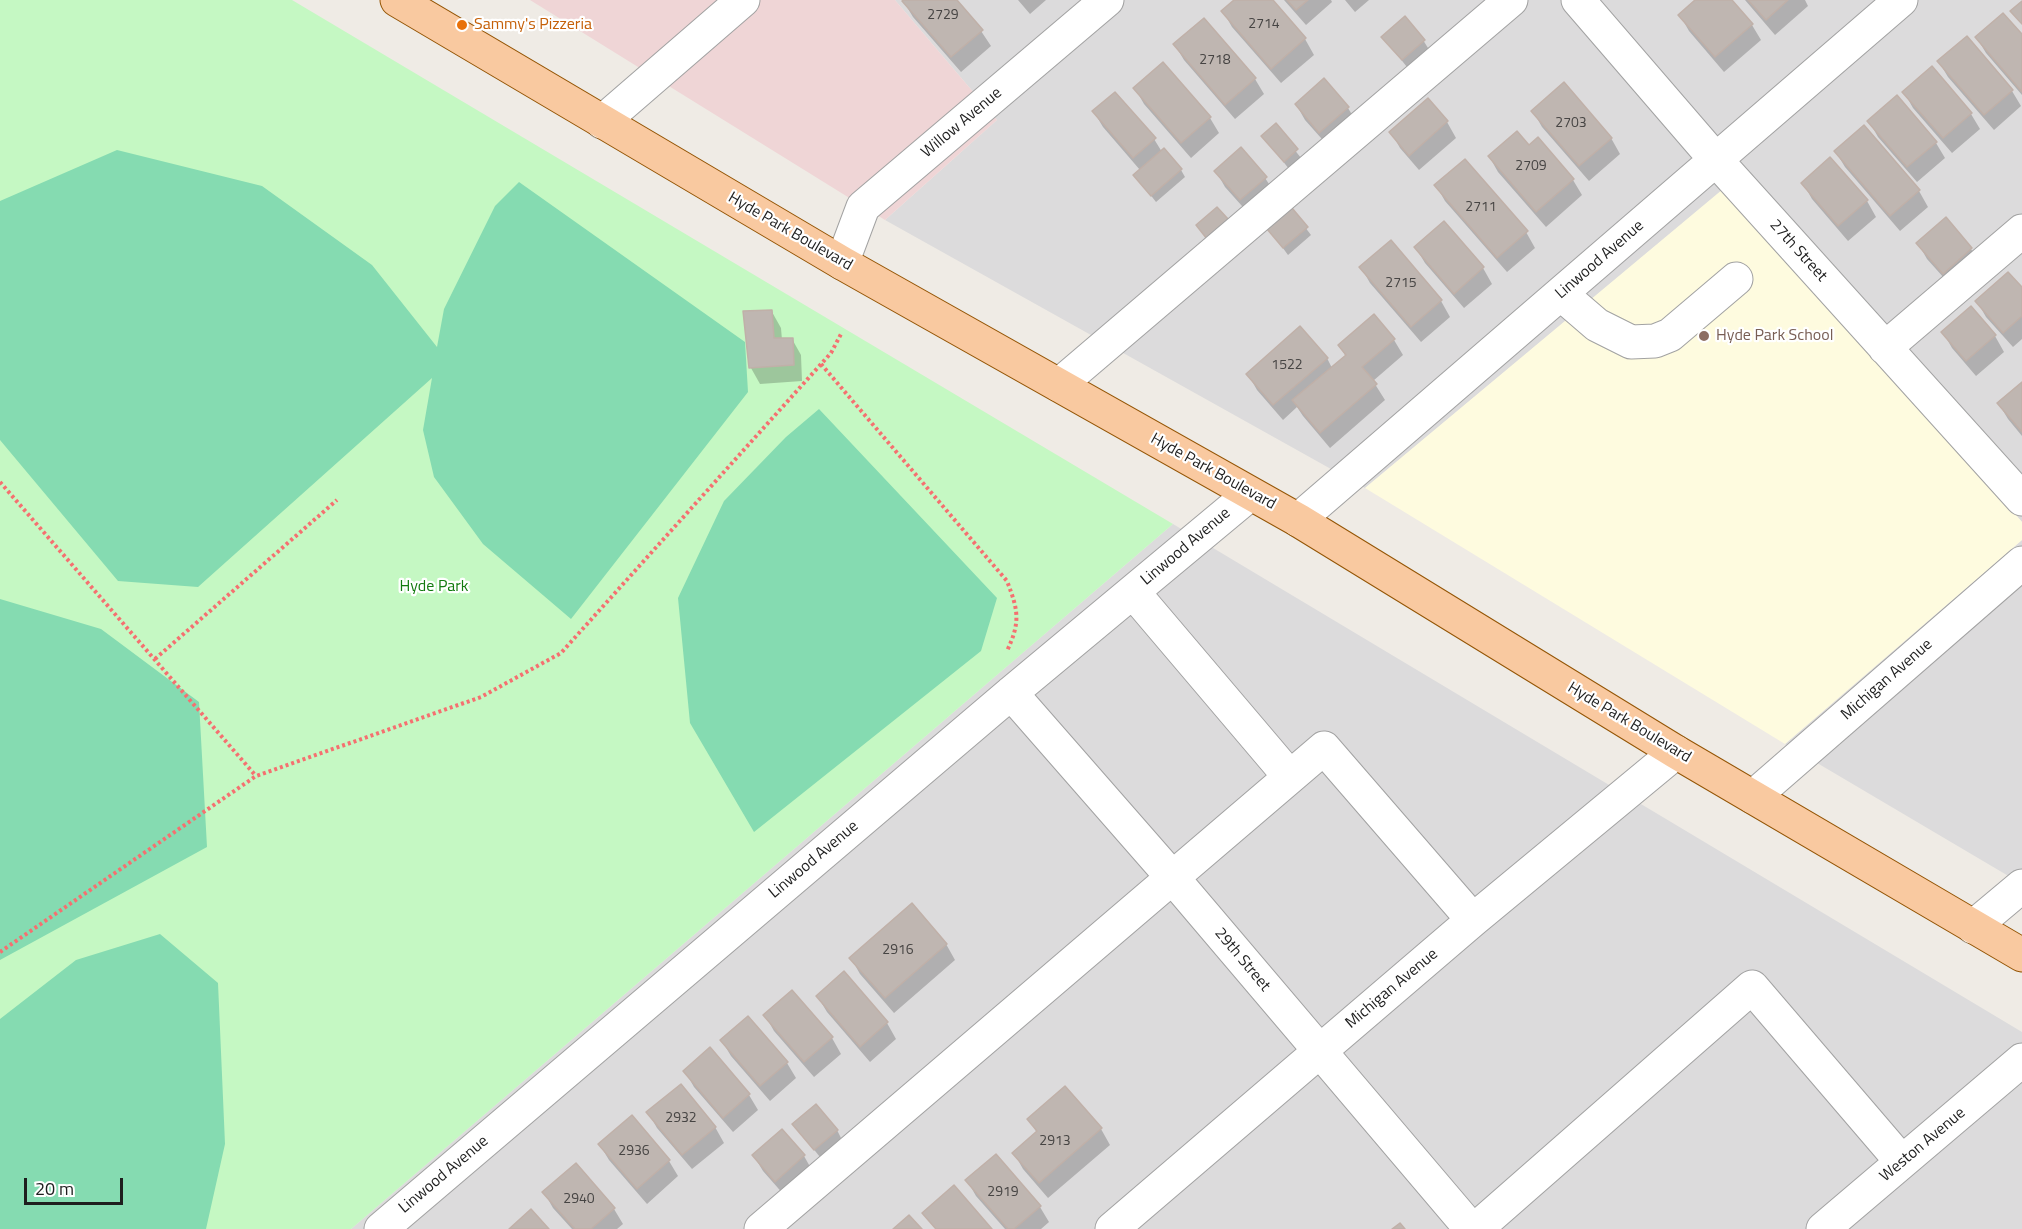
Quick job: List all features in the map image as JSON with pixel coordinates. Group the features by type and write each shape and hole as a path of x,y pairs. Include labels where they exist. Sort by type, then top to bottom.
{"main road":[{"name":"Hyde Park Boulevard","path":"400,1 842,263 1298,520 1676,752 2022,955"}],"street":[{"path":"602,122 743,0"},
{"name":"Willow Avenue","path":"842,263 863,207 1107,0"},
{"path":"1059,386 1511,0"},
{"name":"27th Street","path":"1578,0 1716,160 2022,499"},
{"name":"Linwood Avenue","path":"1298,520 1901,0"},
{"path":"1886,348 2022,231"},
{"path":"1561,294 1597,325 1631,342 1654,341 1670,335 1736,279"},
{"name":"Linwood Avenue","path":"381,1229 1011,693 1250,494"},
{"name":"Michigan Avenue","path":"1753,797 2022,563"},
{"path":"1132,592 1290,777"},
{"name":"29th Street","path":"1011,693 1172,877 1471,1229"},
{"path":"760,1229 1324,748 1473,920"},
{"name":"Michigan Avenue","path":"1112,1229 1473,920 1676,752"},
{"path":"1973,927 2022,886"},
{"path":"1476,1229 1752,987 1902,1162"},
{"name":"Weston Avenue","path":"1823,1229 2022,1060"}],"path":[{"path":"0,952 256,776 481,698 561,653 831,354 841,334"},
{"path":"821,364 1007,581 1017,609 1014,635 1003,660"},
{"path":"0,482 256,776"},
{"path":"155,659 337,500"}],"shaded area":[{"path":"530,0 895,0 997,120 885,220"},
{"path":"895,0 2022,0 2022,522 1729,185 1365,488 885,220 997,120"},
{"name":"Hyde Park School","path":"1729,184 2022,522 2022,540 1785,744 1365,488"},
{"path":"1173,524 2022,1032 2022,1229 351,1229"},
{"path":"2022,540 2022,884 1785,744"}],"green space":[{"name":"Hyde Park","path":"0,0 292,0 1173,524 351,1229 0,1229"},
{"path":"117,150 262,186 372,265 437,347 444,309 495,206 519,182 745,342 748,392 571,619 483,544 434,477 423,430 432,378 198,587 118,581 0,440 0,201"},
{"path":"819,409 997,598 981,651 754,832 690,723 678,598 724,501 786,437"},
{"path":"0,599 101,629 199,702 207,847 0,960"},
{"path":"160,934 218,983 225,1144 206,1229 0,1229 0,1019 76,960"}],"building":[{"path":"957,0 983,30 951,57 902,1"},
{"path":"1234,0 1273,0 1306,38 1271,69 1221,11"},
{"path":"1287,0 1308,0 1296,10"},
{"path":"1695,0 1732,0 1753,24 1715,57 1678,15"},
{"path":"1748,0 1788,0 1766,20"},
{"path":"2022,1 2022,24 2010,11"},
{"path":"2003,13 2022,34 2022,92 1975,37"},
{"path":"1405,16 1425,40 1402,60 1381,37"},
{"path":"1204,18 1256,78 1225,105 1173,44"},
{"path":"1967,36 2013,90 1984,115 1937,61"},
{"path":"1163,62 1211,117 1181,143 1133,88"},
{"path":"1932,66 1972,113 1943,138 1902,92"},
{"path":"1324,78 1349,107 1319,133 1295,104"},
{"path":"1564,82 1612,138 1579,166 1531,111"},
{"path":"1115,92 1156,138 1133,158 1092,111"},
{"path":"1897,95 1937,142 1907,167 1867,121"},
{"path":"1428,98 1448,121 1409,156 1389,132"},
{"path":"1276,123 1298,149 1284,162 1261,136"},
{"path":"1864,125 1920,190 1890,216 1834,151"},
{"path":"1517,131 1529,145 1538,137 1574,179 1536,212 1488,156"},
{"path":"1241,147 1267,177 1240,200 1214,171"},
{"path":"1164,148 1182,169 1151,196 1133,175"},
{"path":"1830,157 1868,200 1838,226 1801,183"},
{"path":"1465,159 1528,231 1497,258 1434,185"},
{"path":"1217,207 1229,220 1207,239 1196,225"},
{"path":"1292,208 1308,227 1283,248 1267,229"},
{"path":"1946,217 1972,248 1943,274 1916,243"},
{"path":"1444,221 1484,267 1454,294 1414,247"},
{"path":"1391,240 1442,300 1411,327 1359,267"},
{"path":"2008,272 2022,287 2022,316 2003,333 1975,301"},
{"path":"1971,306 1996,335 1966,361 1941,332"},
{"path":"772,310 774,338 793,338 794,365 749,368 743,311"},
{"path":"1374,314 1395,339 1362,367 1377,384 1320,433 1292,400 1346,355 1338,345"},
{"path":"1300,326 1328,358 1273,405 1246,374"},
{"path":"2022,382 2022,432 1997,403"},
{"path":"912,903 947,944 885,998 849,958"},
{"path":"844,971 888,1022 860,1047 816,996"},
{"path":"792,990 833,1037 804,1062 763,1015"},
{"path":"748,1016 788,1062 760,1086 720,1040"},
{"path":"710,1047 750,1094 723,1118 683,1071"},
{"path":"681,1084 716,1127 682,1155 646,1112"},
{"path":"1065,1086 1102,1128 1039,1183 1012,1153 1037,1131 1027,1119"},
{"path":"816,1104 838,1130 814,1150 792,1124"},
{"path":"632,1115 670,1160 637,1189 598,1144"},
{"path":"782,1129 805,1155 775,1182 752,1155"},
{"path":"996,1154 1041,1206 1014,1229 1008,1229 965,1180"},
{"path":"576,1163 615,1208 591,1229 575,1229 542,1192"},
{"path":"954,1185 992,1229 936,1229 922,1213"},
{"path":"531,1209 549,1229 509,1229"},
{"path":"909,1215 922,1229 893,1229"},
{"path":"1400,1223 1405,1229 1392,1229"}],"place":[{"name":"Sammy's Pizzeria","path":"462,25"},
{"name":"Hyde Park School","path":"1704,336"}]}
